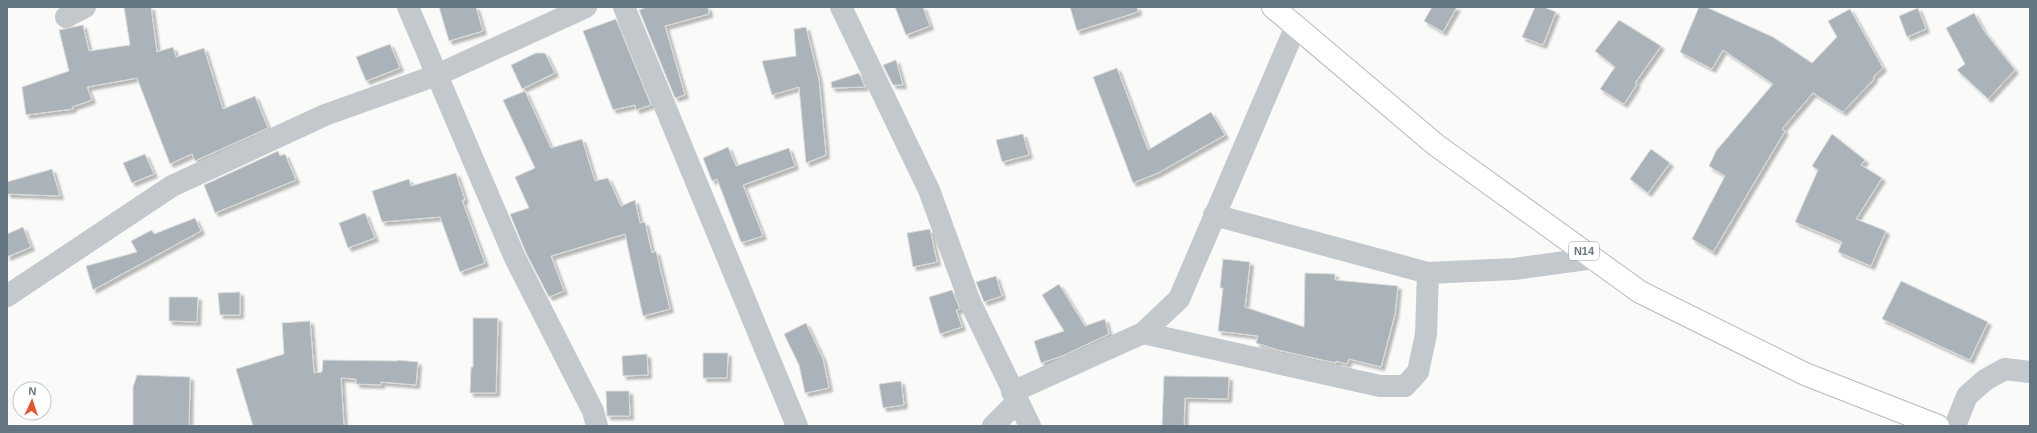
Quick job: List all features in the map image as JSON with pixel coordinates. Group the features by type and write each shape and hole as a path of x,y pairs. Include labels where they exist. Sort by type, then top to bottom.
{"main road":[{"name":"N14","path":"1273,7 1436,145 1640,292 1805,374 1938,426"}],"street":[{"path":"66,17 84,7"},
{"path":"408,7 515,258 593,411 597,426"},
{"path":"7,296 172,186 325,115 437,74 586,7"},
{"path":"624,7 797,426"},
{"path":"841,7 929,190 970,302 1030,426"},
{"path":"993,426 1015,396 1143,333 1179,299 1296,26"},
{"path":"1214,215 1428,273 1514,269 1594,258"},
{"path":"1143,333 1380,386 1406,386 1418,372 1426,334 1428,273"},
{"path":"1955,426 1967,396 1985,380 2006,369 2030,372"}],"building":[{"path":"124,7 151,7 157,52 173,47 176,57 204,48 223,109 255,96 268,128 195,161 192,154 170,164 137,78 87,87 92,100 72,107 73,109 26,115 22,87 69,71 59,30 83,25 89,51 130,45"},
{"path":"439,7 476,7 483,31 449,41"},
{"path":"647,7 708,7 709,14 665,26 685,95 675,98 639,10"},
{"path":"895,7 923,7 930,26 906,35"},
{"path":"1070,7 1137,7 1138,12 1077,31"},
{"path":"1432,7 1457,7 1443,32 1424,21"},
{"path":"1535,7 1543,7 1556,12 1543,45 1522,37"},
{"path":"1699,7 1706,7 1773,37 1812,63 1837,37 1828,21 1850,9 1883,68 1873,77 1874,79 1843,112 1813,93 1782,129 1785,131 1713,252 1692,239 1725,176 1709,166 1716,151 1773,84 1723,50 1712,69 1680,52"},
{"path":"1918,8 1926,29 1907,37 1899,16"},
{"path":"1974,13 1984,31 2015,70 1988,99 1957,70 1965,64 1946,28"},
{"path":"616,19 651,105 636,110 635,105 613,110 583,31"},
{"path":"1619,20 1661,46 1635,83 1637,84 1624,104 1600,89 1615,67 1595,51"},
{"path":"806,27 819,80 826,155 806,163 799,87 772,95 762,61 796,56 794,29"},
{"path":"390,44 400,68 366,81 356,57"},
{"path":"536,53 545,53 555,73 522,89 511,65"},
{"path":"896,60 903,85 893,85 883,65"},
{"path":"1117,68 1148,150 1211,112 1225,135 1158,173 1133,183 1093,77"},
{"path":"859,73 865,87 832,88 831,82"},
{"path":"525,91 551,148 582,139 595,181 608,178 621,206 635,200 640,223 645,222 652,253 656,251 670,309 643,316 625,234 551,256 564,291 549,297 526,253 510,214 529,208 515,177 535,168 503,100"},
{"path":"1023,134 1029,155 1002,162 996,140"},
{"path":"1832,134 1865,160 1861,165 1882,178 1856,219 1886,231 1871,266 1838,252 1842,242 1795,222 1818,170 1812,166"},
{"path":"728,147 736,166 789,148 795,166 743,185 763,236 744,242 741,242 717,179 712,181 703,158"},
{"path":"1651,149 1670,163 1648,193 1630,179"},
{"path":"278,151 280,156 285,154 296,180 215,213 204,185"},
{"path":"145,154 154,174 132,183 123,163"},
{"path":"52,169 60,196 7,194 7,182"},
{"path":"456,173 465,200 462,200 485,263 460,272 440,217 382,222 372,191 409,179 411,186"},
{"path":"365,213 375,238 348,248 339,223"},
{"path":"195,218 201,231 93,290 86,266 137,252 131,241 152,230 154,234"},
{"path":"23,227 31,247 7,257 7,234"},
{"path":"930,229 937,262 913,267 907,233"},
{"path":"1223,259 1250,262 1245,307 1304,327 1305,273 1335,274 1335,280 1398,286 1395,314 1381,367 1349,359 1347,364 1336,361 1336,363 1278,350 1256,343 1258,336 1218,331 1223,288 1220,288"},
{"path":"996,276 1002,296 984,302 976,282"},
{"path":"1901,281 1988,322 1970,360 1882,319"},
{"path":"1059,284 1085,326 1105,319 1109,334 1062,356 1041,363 1034,341 1064,331 1042,295"},
{"path":"952,290 960,309 956,310 962,327 940,334 929,297"},
{"path":"240,292 240,315 220,315 218,293"},
{"path":"169,297 198,297 197,322 169,321"},
{"path":"473,318 498,318 496,393 470,393 471,367 473,367"},
{"path":"310,321 314,373 322,372 323,360 397,360 418,362 416,385 381,382 381,385 356,384 356,379 341,378 344,426 253,426 236,369 284,354 282,323"},
{"path":"806,323 823,359 829,388 805,393 799,365 784,334"},
{"path":"703,353 728,353 727,378 703,378"},
{"path":"647,354 648,375 623,376 622,356"},
{"path":"137,375 190,377 189,426 133,426 133,387"},
{"path":"1164,376 1229,377 1228,399 1185,398 1184,426 1162,426"},
{"path":"901,381 904,405 883,408 879,384"},
{"path":"606,391 629,391 630,416 607,416"}]}
